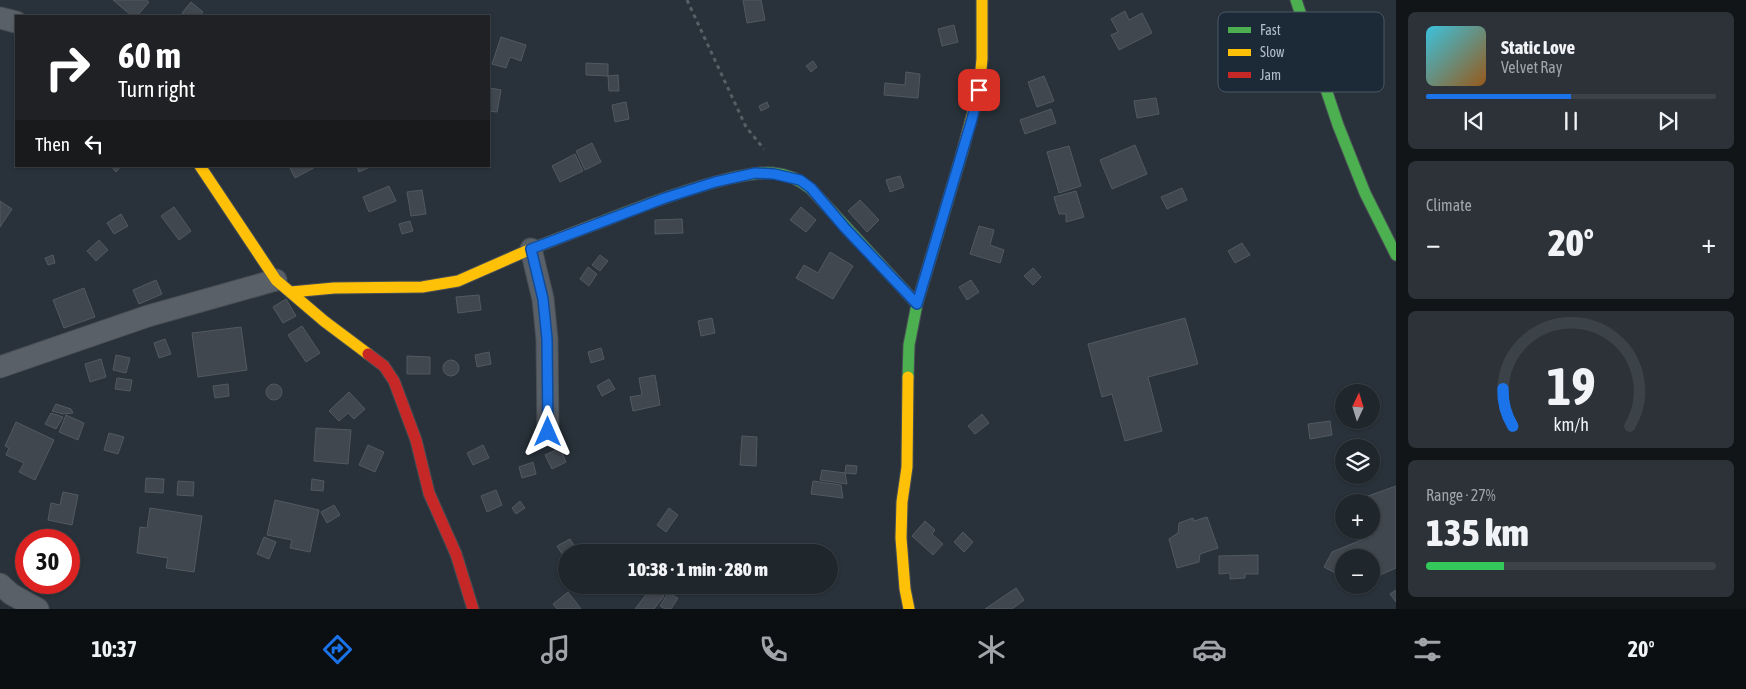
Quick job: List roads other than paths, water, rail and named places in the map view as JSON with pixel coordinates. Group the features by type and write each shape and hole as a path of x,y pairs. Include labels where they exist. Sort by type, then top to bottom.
{"street":[{"path":"909,609 901,538 901,511 907,467 909,345 917,304 979,90 982,59 982,0"},
{"path":"1296,0 1300,12"},
{"path":"1327,92 1365,193 1396,255"},
{"path":"201,167 252,246 284,286 324,322 384,366 394,381 416,440 429,493 456,554 473,609"},
{"path":"0,367 148,316 284,286 334,288 422,287 458,281 531,249 665,198 715,182 755,173 774,174 800,180 811,188 845,228 917,304"},
{"path":"531,249 543,299 547,339 548,432"},
{"path":"0,584 11,594 38,609"}]}
